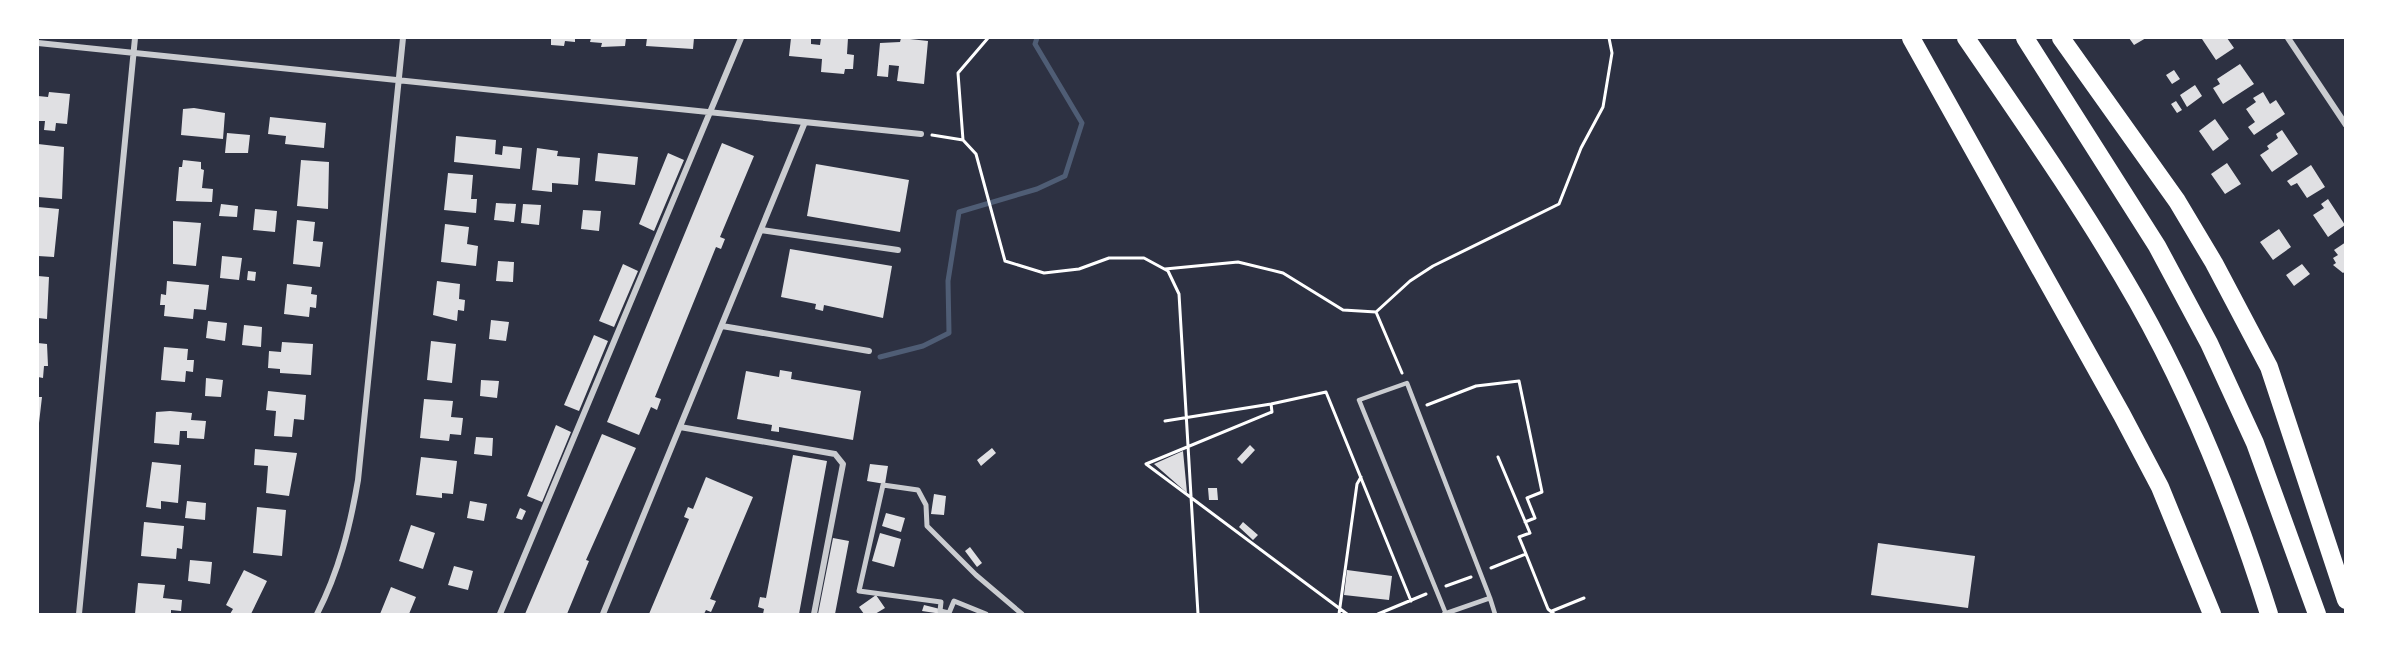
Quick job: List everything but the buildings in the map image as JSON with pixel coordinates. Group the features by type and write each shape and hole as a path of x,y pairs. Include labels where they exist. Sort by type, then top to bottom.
{"highway":[{"path":"1911,38 2160,488 2212,615"},
{"path":"1966,38 2097,234 2162,347 2204,435 2240,526 2270,615"},
{"path":"2025,38 2151,237 2209,343 2255,443 2317,615"},
{"path":"2061,38 2176,201 2214,263 2269,367 2346,600"}],"street":[{"path":"80,615 135,38"},
{"path":"317,615 332,586 348,534 358,480 403,38"},
{"path":"500,615 741,38"},
{"path":"2288,38 2346,125"},
{"path":"38,44 923,134"},
{"path":"603,615 805,122"},
{"path":"761,230 898,250"},
{"path":"722,326 869,351"},
{"path":"680,427 835,454 840,458 843,464 814,615"},
{"path":"986,615 954,601 949,613 940,611 941,602 859,591 883,485 918,490 926,505 927,526 976,575 1022,615"}],"lane":[{"path":"1490,598 1445,614 1359,400 1407,383 1490,598 1496,615"}],"path":[{"path":"963,140 958,73 988,38"},
{"path":"1165,269 1238,262 1283,273 1343,310 1376,312 1410,280 1433,266 1559,204 1581,148 1603,108 1612,53 1609,38"},
{"path":"923,134 963,140 976,154 995,231 1005,261 1044,273 1079,269 1109,258 1144,258 1168,270 1179,294 1182,321 1198,615"},
{"path":"1376,312 1407,383"},
{"path":"1417,409 1476,386 1518,381 1542,492 1527,498 1535,518 1525,522"},
{"path":"1165,421 1271,404 1326,392 1411,601"},
{"path":"1271,404 1272,412 1146,464 1340,612 1347,615"},
{"path":"1498,457 1530,533 1520,537 1526,554"},
{"path":"1340,612 1357,484 1361,477"},
{"path":"1552,611 1584,598"}],"waterway":[{"path":"880,357 923,346 949,333 948,281 959,212 1037,189 1065,176 1082,123 1035,44 1037,38"}]}
